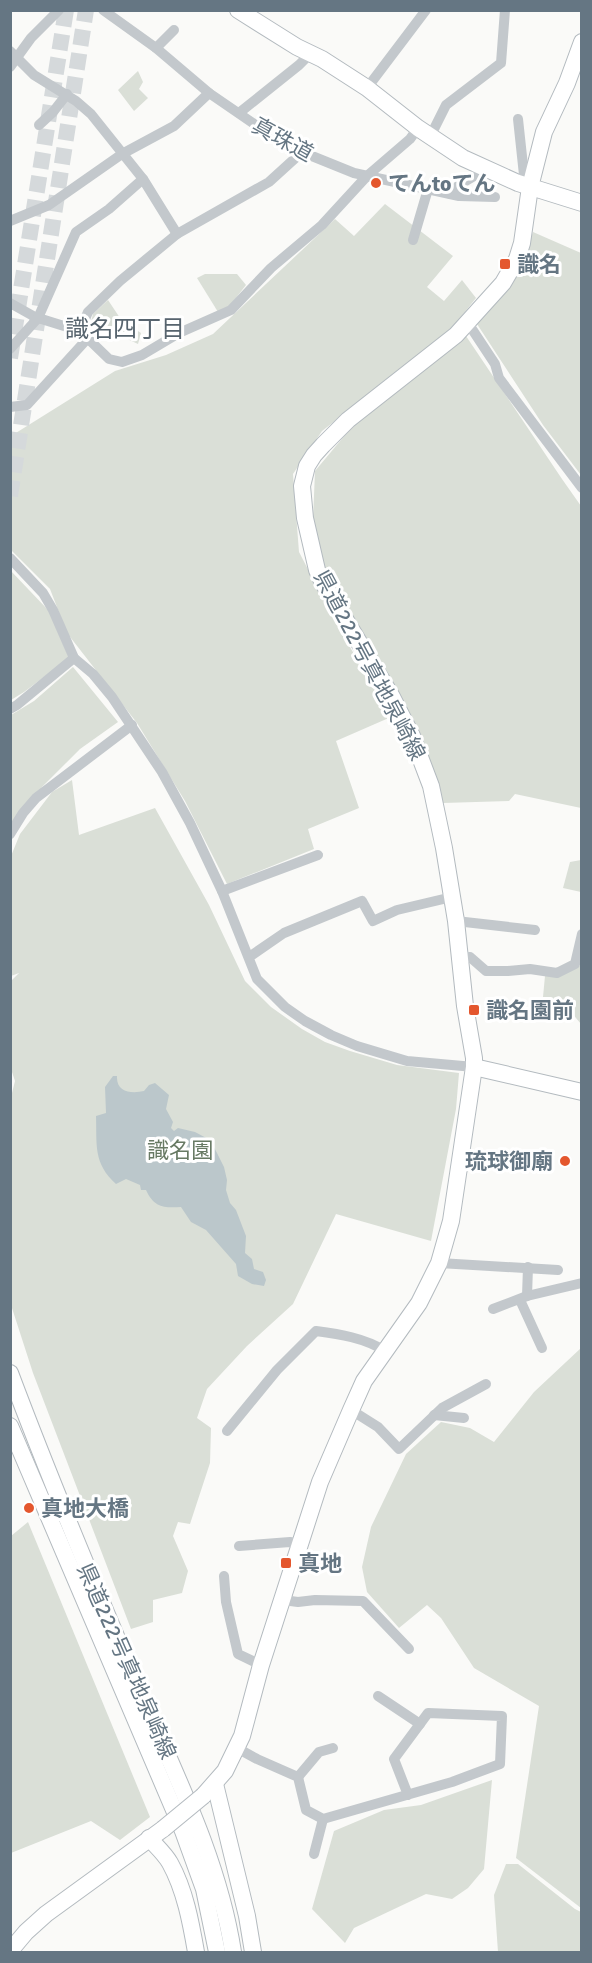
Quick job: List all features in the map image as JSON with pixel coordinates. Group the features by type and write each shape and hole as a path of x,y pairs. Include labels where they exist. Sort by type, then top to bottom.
{"main road":[{"path":"238,10 368,88 424,132 463,158 523,184 582,202"},
{"name":"県道222号真地泉崎線","path":"209,1790 237,1748 242,1736 261,1665 320,1482 363,1382 418,1304 439,1263 451,1221 474,1067 456,921 436,809 421,757 392,697 317,570 302,495 307,466 322,445 348,420 456,335 503,283 517,259 522,243 523,184 567,83 582,42"},
{"path":"474,1067 582,1092"},
{"name":"県道222号真地泉崎線","path":"10,1373 74,1538 181,1784 208,1852 224,1906 233,1953"},
{"name":"県道222号真地泉崎線","path":"10,1426 194,1859 209,1911 217,1953"},
{"path":"10,1951 46,1914 156,1833 209,1790 247,1916 253,1953"},
{"path":"156,1833 177,1879 188,1914 196,1953"}],"street":[{"path":"59,10 13,59 34,75 67,94 91,114 143,179 177,234"},
{"name":"真珠道","path":"103,10 156,48 209,93 279,141 302,152 345,170 368,176 450,194 495,197"},
{"path":"368,88 426,10"},
{"path":"10,303 38,318 84,335 109,359 122,362 142,355 179,333 231,310 271,268 322,225 368,176 410,139 424,132 446,105 501,63 506,10"},
{"path":"156,48 174,30"},
{"path":"239,113 311,53"},
{"path":"10,220 49,205 122,154 174,126 209,93"},
{"path":"39,125 67,94"},
{"path":"518,119 523,184"},
{"path":"10,407 27,405 84,335 88,312 120,281 177,234 269,182 302,152"},
{"path":"450,194 459,185 486,169"},
{"path":"10,349 38,318 76,232 109,209 143,179"},
{"path":"413,240 428,189"},
{"path":"468,323 495,364 499,378 582,488"},
{"path":"10,558 46,597 74,658 99,682 132,725 162,772 190,823 222,891 257,979 270,993 305,1021 357,1046 406,1060 474,1067"},
{"path":"10,709 74,658"},
{"path":"10,834 36,798 132,725"},
{"path":"222,891 318,855"},
{"path":"249,957 284,933 362,901 373,921 397,910 452,897"},
{"path":"456,921 535,930"},
{"path":"459,958 470,957 486,971 530,969 557,973 575,964 582,934"},
{"path":"439,1263 558,1270"},
{"path":"528,1267 523,1298 542,1348"},
{"path":"493,1309 523,1298 582,1283"},
{"path":"227,1431 277,1370 316,1331 374,1344 385,1351"},
{"path":"351,1410 378,1427 399,1449 442,1408 486,1384"},
{"path":"434,1415 464,1418"},
{"path":"239,1546 290,1542 301,1544"},
{"path":"224,1576 226,1602 238,1654 261,1665"},
{"path":"283,1600 297,1602 363,1601 409,1649"},
{"path":"378,1696 420,1724"},
{"path":"298,1777 306,1810 323,1819 408,1795 452,1782 500,1764 502,1716 428,1713 394,1760 408,1795"},
{"path":"237,1748 298,1777"},
{"path":"298,1777 319,1752 333,1748"},
{"path":"314,1854 323,1819"}],"green space":[{"path":"138,71 143,82 139,89 148,98 134,111 118,90"},
{"path":"385,204 453,256 427,287 444,301 462,280 476,298 448,333 322,431 293,474 299,552 337,625 391,717 336,741 359,808 308,829 314,849 227,884 185,801 137,723 67,633 50,589 11,550 11,436 115,371 166,355 213,334 335,219 354,236"},
{"path":"533,232 581,253 581,475 543,425 477,324 518,275"},
{"path":"205,274 237,274 246,285 228,308 218,312 197,278"},
{"path":"108,300 122,321 141,333 138,344 91,322 93,314"},
{"path":"466,336 581,506 581,808 515,794 509,801 443,803 410,714 325,573 313,520 315,471 351,428"},
{"path":"10,570 49,611 69,658 11,700"},
{"path":"73,667 118,722 80,749 42,787 11,841 11,715 34,701"},
{"name":"識名園","path":"72,780 79,835 155,808 209,905 245,981 271,1007 325,1042 350,1051 397,1065 459,1073 456,1109 431,1241 336,1214 293,1304 247,1346 207,1389 197,1418 211,1428 210,1463 190,1524 178,1522 173,1536 188,1571 182,1593 153,1600 153,1622 131,1629 33,1373 11,1305 10,1101 15,1081 10,1066 10,982 19,973 11,976 11,856 20,834 52,792"},
{"path":"581,860 581,892 563,888 570,862"},
{"path":"581,965 581,1024 561,1000 550,1001 543,997 545,976 562,974"},
{"path":"581,1348 581,1908 516,1858 539,1706 474,1668 441,1618 427,1605 399,1628 367,1592 362,1567 371,1527 406,1454 441,1422 470,1428 494,1442 534,1392"},
{"path":"28,1522 150,1817 120,1840 91,1821 11,1853 11,1536"},
{"path":"492,1780 484,1869 468,1888 452,1899 426,1894 354,1928 345,1943 312,1909 334,1831 384,1810 421,1805"},
{"path":"506,1864 518,1864 581,1912 581,1952 498,1952 494,1895"}],"shaded area":[{"path":"113,1076 117,1076 122,1089 129,1092 144,1091 149,1085 155,1083 169,1095 166,1109 173,1122 171,1128 174,1131 178,1128 195,1132 210,1140 224,1167 227,1180 226,1190 230,1203 236,1210 246,1236 245,1253 252,1259 254,1269 263,1272 266,1280 264,1286 252,1284 238,1276 236,1264 206,1230 191,1222 181,1207 156,1204 146,1190 141,1190 140,1185 126,1179 116,1184 103,1169 98,1153 96,1116 106,1113 105,1087"}],"tunnel":[{"path":"10,358 66,10"},
{"path":"10,496 86,10"}],"place":[{"name":"てんtoてん","path":"376,183"},
{"name":"識名","path":"505,264"},
{"name":"識名園前","path":"474,1010"},
{"name":"琉球御廟","path":"565,1161"},
{"name":"真地大橋","path":"29,1508"},
{"name":"真地","path":"286,1563"}],"district":[{"name":"識名四丁目","path":"125,329"}]}
